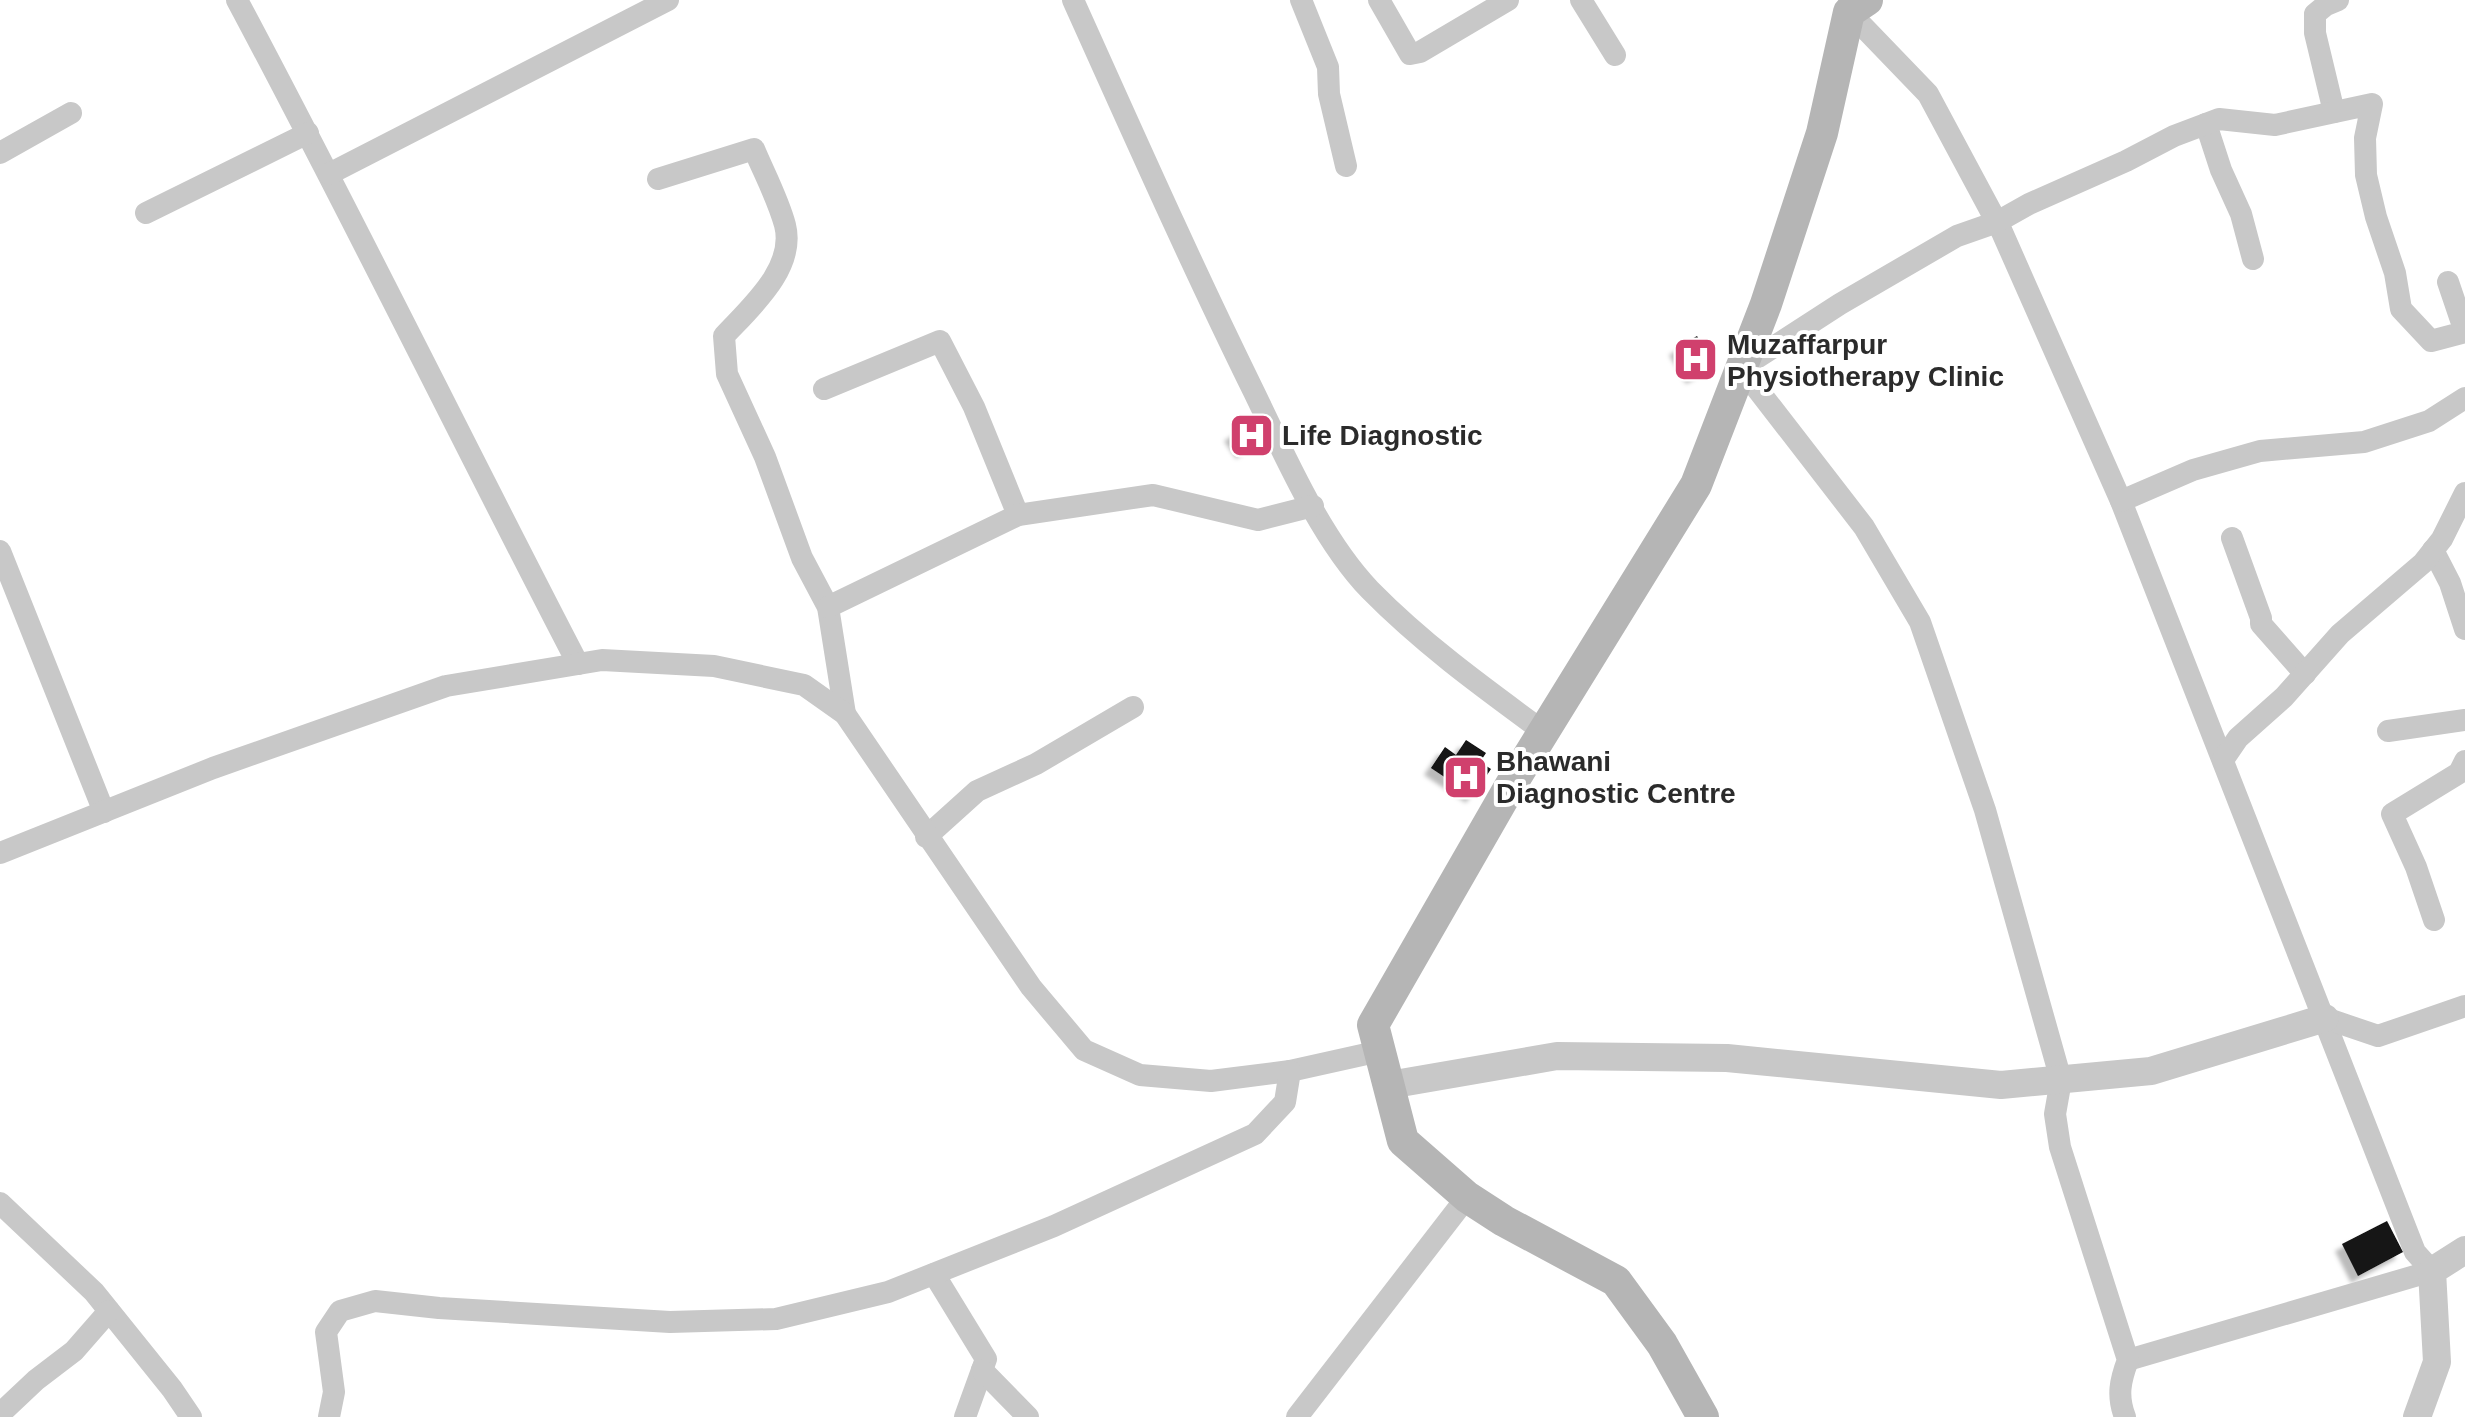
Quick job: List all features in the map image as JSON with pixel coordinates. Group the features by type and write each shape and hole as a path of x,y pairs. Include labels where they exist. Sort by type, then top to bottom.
{"main road":[{"path":"1703,1417 1662,1344 1616,1281 1504,1221 1467,1197 1403,1141 1373,1025 1544,732 1696,485 1766,304 1822,133 1852,4"}],"street":[{"path":"237,0 578,664"},
{"path":"329,174 668,0"},
{"path":"1073,0 1199,281 1293,471 1339,550 1369,589 1449,661 1544,732"},
{"path":"1301,0 1328,67 1329,94 1346,166"},
{"path":"1379,0 1410,54 1420,52 1508,0"},
{"path":"1581,0 1615,55"},
{"path":"2334,112 2315,33 2315,14 2338,0"},
{"path":"1852,4 1928,94 1997,222 2121,501 2415,1252 2432,1271 2437,1362 2417,1417"},
{"path":"2125,1417 2119,1401 2121,1378 2128,1360 2060,1147 2055,1114 2061,1080 1985,810 1920,622 1864,527 1741,368 1840,304 1957,236 1997,222 2174,136 2219,119 2275,125 2372,104 2365,138 2366,175 2376,217 2395,273 2401,309 2431,341 2465,332 2448,282"},
{"path":"0,153 71,113"},
{"path":"2206,124 2221,170 2241,214 2253,259"},
{"path":"146,213 308,133"},
{"path":"658,179 754,149 786,227 783,262 761,295 724,336 727,374 765,457 802,558 828,607 845,714"},
{"path":"824,389 940,341 974,407 1018,515"},
{"path":"2121,501 2193,470 2260,451 2364,442 2429,421 2465,398"},
{"path":"2223,760 2238,738 2284,697 2340,634 2423,563 2442,539 2465,493"},
{"path":"828,607 1018,515 1153,495 1258,520 1313,506"},
{"path":"2232,538 2261,624 2305,674"},
{"path":"2433,550 2450,583 2465,629"},
{"path":"0,551 104,812"},
{"path":"0,853 213,768 446,686 602,660 714,666 804,685 845,714 1031,987 1084,1050 1140,1075 1211,1081 1290,1071 1380,1051"},
{"path":"926,837 977,791 1036,764 1133,707"},
{"path":"2388,731 2465,720"},
{"path":"2434,920 2416,867 2392,814 2459,773 2465,761"},
{"path":"1389,1085 1557,1056 1727,1058 2001,1085 2151,1071 2325,1018 2378,1036 2465,1006"},
{"path":"329,1417 334,1392 326,1332 340,1311 375,1301 439,1308 670,1322 776,1319 888,1292 1054,1226 1255,1134 1285,1102 1290,1071"},
{"path":"1297,1417 1467,1197"},
{"path":"0,1203 94,1292 191,1417"},
{"path":"2128,1360 2432,1271 2465,1250"},
{"path":"934,1274 986,1359 965,1417"},
{"path":"2,1414 36,1380 74,1351 109,1311"},
{"path":"982,1370 1028,1417"}],"building":[{"path":"1697,336 1714,365 1693,377 1676,348"},
{"path":"1256,418 1268,435 1243,452 1231,434"},
{"path":"1466,740 1486,753 1480,762 1491,769 1473,796 1431,768 1445,747 1456,755"},
{"path":"2387,1221 2403,1252 2358,1276 2342,1244"}],"place":[{"name":"Muzaffarpur Physiotherapy Clinic","path":"1696,360"},
{"name":"Life Diagnostic","path":"1251,435"},
{"name":"Bhawani Diagnostic Centre","path":"1465,777"}]}
